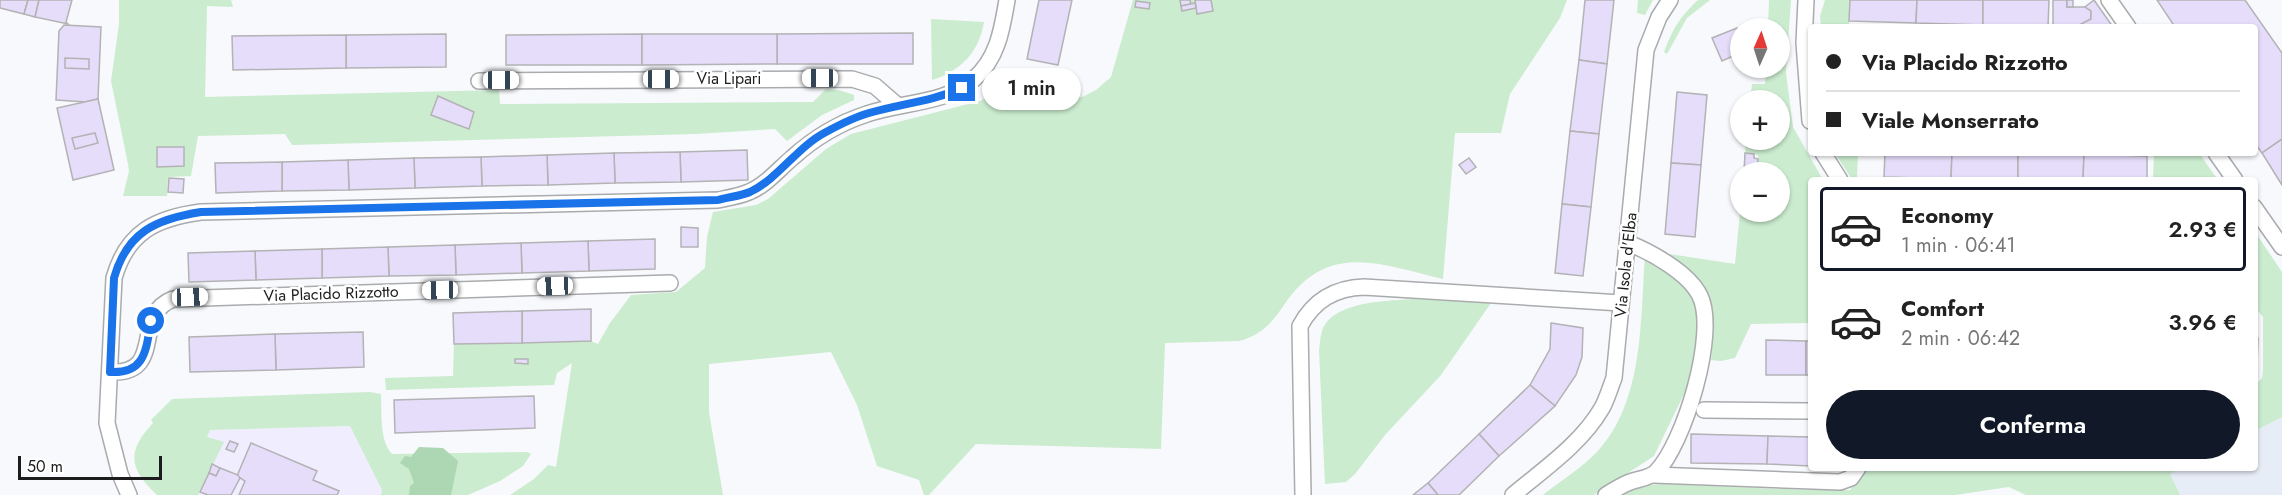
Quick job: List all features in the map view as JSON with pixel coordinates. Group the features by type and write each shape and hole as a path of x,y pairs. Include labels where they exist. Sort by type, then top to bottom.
{"street":[{"path":"129,495 120,474 107,423 114,278 117,266 135,239 150,226 174,216 201,212 718,200 749,192 767,181 824,133 866,114 949,94 974,79 988,63 998,43 1007,0"},
{"name":"Via Isola d'Elba","path":"1513,495 1560,457 1582,434 1602,407 1614,378 1646,50 1659,16 1670,0"},
{"path":"1806,0 1808,43"},
{"path":"2109,0 2126,24"},
{"name":"Via Lipari","path":"479,81 852,79 875,86 898,106"},
{"path":"1825,156 1838,177"},
{"path":"2218,156 2233,177"},
{"path":"2258,213 2282,247"},
{"path":"1628,243 1646,250 1690,281 1700,296 1704,309 1704,344 1695,392 1675,440 1654,475"},
{"name":"Via Placido Rizzotto","path":"110,372 122,373 141,360 146,353 153,315 158,307 172,299 670,283"},
{"path":"1304,495 1300,327 1312,308 1329,294 1364,286 1621,303"},
{"path":"1704,410 1808,411"},
{"path":"1606,495 1628,483 1654,475 1840,482 1851,478 1856,471"}],"shaded area":[{"path":"2282,417 2282,495 2180,495 2169,474 2175,471 2258,471 2258,429"},
{"path":"350,426 382,490 381,495 185,495 209,430"}],"green space":[{"path":"119,0 231,0 233,7 207,6 205,97 499,90 500,104 813,102 826,89 854,95 854,100 822,115 787,141 775,129 696,134 292,145 285,134 198,136 191,176 168,177 167,196 123,196 129,171 111,81 119,24"},
{"path":"1133,0 1567,0 1560,18 1510,94 1501,133 1455,133 1443,279 1377,264 1357,262 1337,265 1319,272 1301,285 1270,323 1254,335 1239,341 1165,343 1161,449 976,444 929,495 924,495 919,480 877,466 857,405 831,352 709,364 709,412 723,495 510,495 534,479 548,465 556,467 572,363 557,373 554,385 386,390 385,378 453,376 454,344 591,341 598,344 631,295 676,292 705,268 707,237 713,212 756,205 768,199 826,149 851,134 980,101 1003,89 1006,90 1005,98 1016,99 1018,92 1062,99 1082,97 1096,90 1111,77"},
{"path":"1638,0 1653,0 1645,15 1637,13"},
{"path":"1698,0 1710,0 1687,18 1667,54 1664,52 1674,29"},
{"path":"1769,0 1791,0 1790,18 1768,18"},
{"path":"1825,0 1850,0 1849,24 1821,24 1820,16"},
{"path":"931,19 984,22 978,42 967,59 952,71 932,80"},
{"path":"1765,78 1787,78 1788,90 1751,90 1752,84 1765,84"},
{"path":"1790,104 1793,127 1821,177 1808,177 1808,323 1751,324 1735,358 1721,361 1711,360 1713,323 1708,297 1693,276 1663,253 1735,264 1739,222 1790,222 1790,162 1758,162 1758,155 1745,153 1745,150 1790,150"},
{"path":"1837,156 1858,156 1857,177 1850,177"},
{"path":"2154,156 2201,156 2216,177 2153,177"},
{"path":"2258,236 2282,272 2282,417 2258,429 2258,382 2262,378 2263,371 2263,317 2258,311"},
{"path":"1645,256 1684,285 1694,299 1698,318 1697,340 1686,390 1654,456 1594,495 1543,495 1597,452 1612,432 1624,409 1637,360"},
{"path":"1412,299 1491,303 1441,375 1385,435 1355,474 1346,482 1325,484 1319,350 1322,331 1328,321 1348,308 1375,302"},
{"path":"370,392 381,394 383,434 392,454 527,452 531,454 523,466 500,481 468,495 381,495 382,490 350,426 210,430 207,437 224,442 198,495 157,495 136,468 134,459 139,442 153,423 151,420 172,399"},
{"path":"419,447 443,448 458,461 451,495 409,495 410,486 414,483 409,469 400,463 405,456 411,457"},
{"path":"1862,471 2176,471 2170,474 2180,495 2026,495 2009,487 1955,495 1621,495 1647,485 1662,484 1850,490"}],"building":[{"path":"0,0 28,0 24,14 0,8"},
{"path":"28,0 39,0 35,17 24,14"},
{"path":"39,0 72,0 66,22 68,24 35,17"},
{"path":"1039,0 1072,0 1058,65 1027,59"},
{"path":"1180,0 1190,0 1191,4 1181,6"},
{"path":"1195,0 1211,0 1213,11 1197,14"},
{"path":"1585,0 1614,0 1607,64 1579,60"},
{"path":"1850,0 1917,0 1916,23 1849,21"},
{"path":"1917,0 1983,0 1983,24 1916,23"},
{"path":"1983,0 2049,0 2048,24 1983,24"},
{"path":"2053,0 2067,0 2067,7 2085,7 2091,11 2091,19 2082,24 2053,24"},
{"path":"2067,0 2073,0 2073,7 2067,7"},
{"path":"2094,0 2111,24 2081,24 2091,19 2091,11 2085,7"},
{"path":"2157,0 2245,0 2282,53 2282,139 2262,153 2258,148 2258,24 2173,24"},
{"path":"1136,1 1150,3 1149,9 1135,7"},
{"path":"1195,3 1196,8 1182,11 1181,6"},
{"path":"64,25 101,27 98,99 86,102 56,100 59,31"},
{"path":"1730,31 1730,57 1722,61 1712,38"},
{"path":"913,33 913,64 777,64 777,34"},
{"path":"446,34 446,67 346,68 346,35"},
{"path":"642,34 642,65 506,65 506,35"},
{"path":"642,34 777,34 777,64 642,65"},
{"path":"346,35 346,68 233,70 232,36"},
{"path":"65,58 89,59 89,69 65,68"},
{"path":"1579,60 1607,64 1599,134 1570,131"},
{"path":"1006,90 1018,92 1016,99 1005,98"},
{"path":"1677,92 1707,95 1701,165 1671,163"},
{"path":"438,96 474,112 469,129 431,115"},
{"path":"98,99 114,170 73,180 57,108"},
{"path":"1570,131 1599,134 1591,207 1562,204"},
{"path":"95,133 98,143 75,149 72,138"},
{"path":"2282,139 2282,185 2262,153"},
{"path":"157,147 184,147 184,166 157,167"},
{"path":"747,150 748,180 681,182 680,152"},
{"path":"680,152 681,182 615,183 614,153"},
{"path":"614,153 615,183 548,185 547,155"},
{"path":"1745,153 1754,154 1754,158 1758,159 1758,162 1745,162"},
{"path":"547,155 548,185 482,186 481,157"},
{"path":"1885,156 1952,156 1951,177 1884,177"},
{"path":"1952,156 2018,156 2018,177 1951,177"},
{"path":"2018,156 2084,156 2083,177 2018,177"},
{"path":"2084,156 2147,156 2147,177 2083,177"},
{"path":"481,157 482,186 415,188 414,158"},
{"path":"414,158 415,188 349,190 348,160"},
{"path":"1469,158 1476,167 1466,174 1459,165"},
{"path":"348,160 349,190 282,191 282,162"},
{"path":"282,162 282,191 216,193 215,163"},
{"path":"1671,163 1701,165 1695,237 1665,234"},
{"path":"169,178 184,179 183,193 168,192"},
{"path":"1562,204 1591,207 1583,276 1555,273"},
{"path":"681,227 698,228 698,247 681,247"},
{"path":"655,239 655,269 589,271 588,241"},
{"path":"588,241 589,271 522,273 521,243"},
{"path":"521,243 522,273 456,275 455,245"},
{"path":"455,245 456,275 389,276 388,247"},
{"path":"388,247 389,276 322,278 322,249"},
{"path":"322,249 322,278 256,280 255,251"},
{"path":"255,251 256,280 189,282 188,253"},
{"path":"591,309 591,341 522,343 522,311"},
{"path":"522,311 522,343 454,344 453,313"},
{"path":"1551,323 1583,328 1582,357 1576,375 1555,406 1530,385 1550,349"},
{"path":"363,332 364,367 276,370 275,334"},
{"path":"275,334 276,370 190,372 189,337"},
{"path":"1766,340 1806,341 1806,375 1766,375"},
{"path":"1806,341 1808,341 1808,375 1806,375"},
{"path":"515,359 528,359 528,364 515,363"},
{"path":"1530,385 1555,406 1499,456 1479,434"},
{"path":"534,396 535,428 395,433 394,400"},
{"path":"1479,434 1499,456 1459,495 1438,495 1428,483"},
{"path":"1691,434 1768,436 1767,464 1691,463"},
{"path":"1768,436 1808,437 1808,466 1767,464"},
{"path":"230,441 238,444 234,452 226,449"},
{"path":"251,443 317,471 313,480 339,491 337,495 239,495 245,481 237,476"},
{"path":"212,464 220,468 216,476 209,473"},
{"path":"220,468 240,478 231,495 208,495 200,492 209,473 216,476"},
{"path":"1428,483 1438,495 1413,495"}],"route":[{"path":"151,321 146,353 141,360 122,373 110,372 114,278 117,266 123,254 139,234 161,220 174,216 201,212 718,200 749,192 767,181 824,133 866,114 936,98 962,88"}]}
